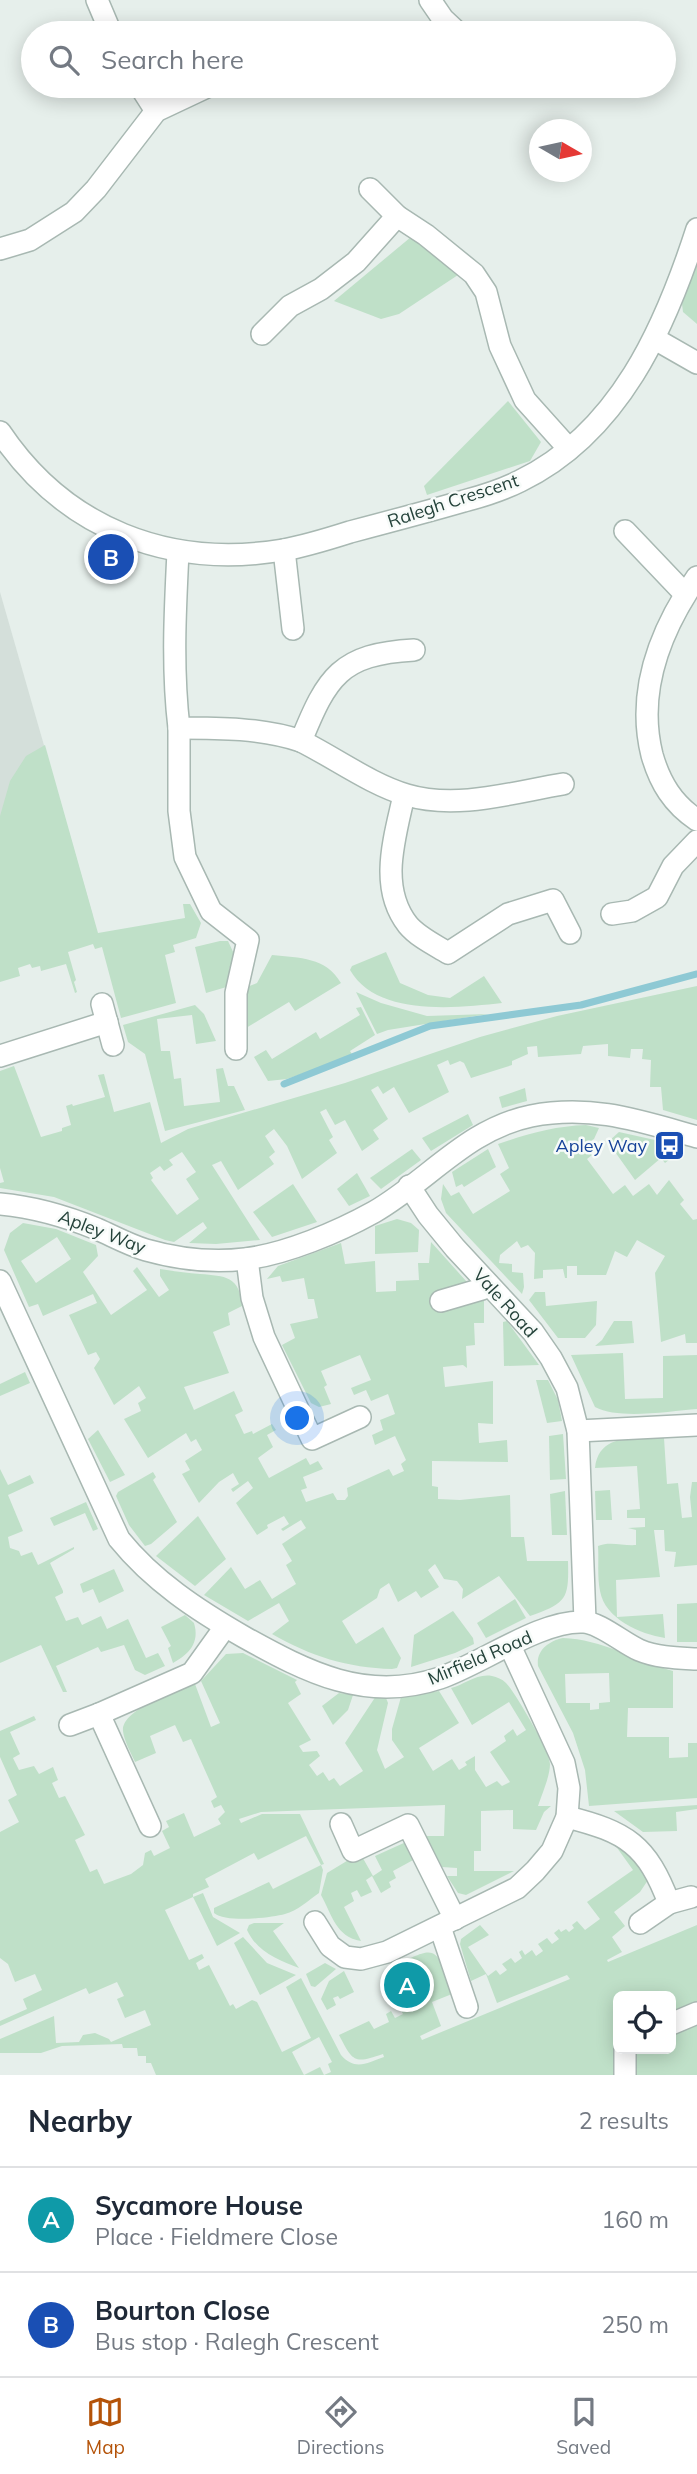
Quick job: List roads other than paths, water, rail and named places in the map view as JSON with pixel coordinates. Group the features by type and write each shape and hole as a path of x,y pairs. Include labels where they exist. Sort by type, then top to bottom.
{"street":[{"path":"97,0 106,21"},
{"path":"430,0 445,21"},
{"path":"148,98 156,111"},
{"path":"0,249 30,240 74,212 96,189 156,111 184,98"},
{"path":"370,189 397,216 426,235 474,274 486,292 500,346 525,400 569,449"},
{"path":"262,334 290,306 321,289 356,262 397,216"},
{"name":"Ralegh Crescent","path":"0,432 31,473 88,519 140,542 178,552 235,555 284,550 494,492 536,472 569,449 620,396 655,339 697,229"},
{"path":"655,339 697,363"},
{"path":"625,531 691,585 659,645 646,699 646,722 655,765 663,783 682,810 697,820"},
{"path":"284,550 293,629"},
{"path":"178,552 174,659 179,728 179,811 185,857 211,911 248,940 236,993 236,1049"},
{"path":"301,741 325,687 339,672 366,656 414,650"},
{"path":"179,728 243,730 301,741 404,795 422,799 468,799 563,784"},
{"path":"404,795 393,853 392,892 408,925 448,953 508,914 553,900 570,933"},
{"path":"612,914 632,911 657,897 673,866 697,841"},
{"path":"0,1056 104,1012 113,1045"},
{"name":"Apley Way","path":"0,1204 58,1214 143,1249 171,1256 209,1261 247,1259 329,1233 374,1212 480,1135 514,1121 540,1115 581,1113 628,1117 697,1137"},
{"name":"Vale Road","path":"410,1186 434,1224 533,1332 551,1357 567,1388 578,1431 585,1621"},
{"path":"247,1259 252,1298 264,1337 312,1438 360,1418"},
{"name":"Mirfield Road","path":"0,1281 119,1539 141,1566 164,1586 225,1627 312,1673 372,1686 413,1685 439,1678 472,1666 545,1630 585,1621"},
{"path":"441,1301 482,1289 488,1284"},
{"path":"578,1431 697,1425"},
{"path":"585,1621 651,1654 697,1659"},
{"path":"70,1725 192,1673 225,1627"},
{"path":"315,1922 330,1946 345,1957 361,1959 387,1952 517,1888 552,1851 567,1817 569,1788 564,1763 510,1646"},
{"path":"99,1714 150,1826"},
{"path":"567,1817 609,1829 634,1844 658,1874 669,1903"},
{"path":"341,1824 353,1851 408,1825 448,1923 467,2007"},
{"path":"640,1923 669,1903 691,1897"},
{"path":"676,2022 697,2013"},
{"path":"625,2054 625,2075"}],"waterway":[{"path":"284,1084 430,1026 581,1005 697,974"}],"place":[{"name":"Bourton Close","path":"111,557"},
{"name":"Apley Way","path":"670,1146"},
{"name":"Sycamore House","path":"407,1985"}]}
